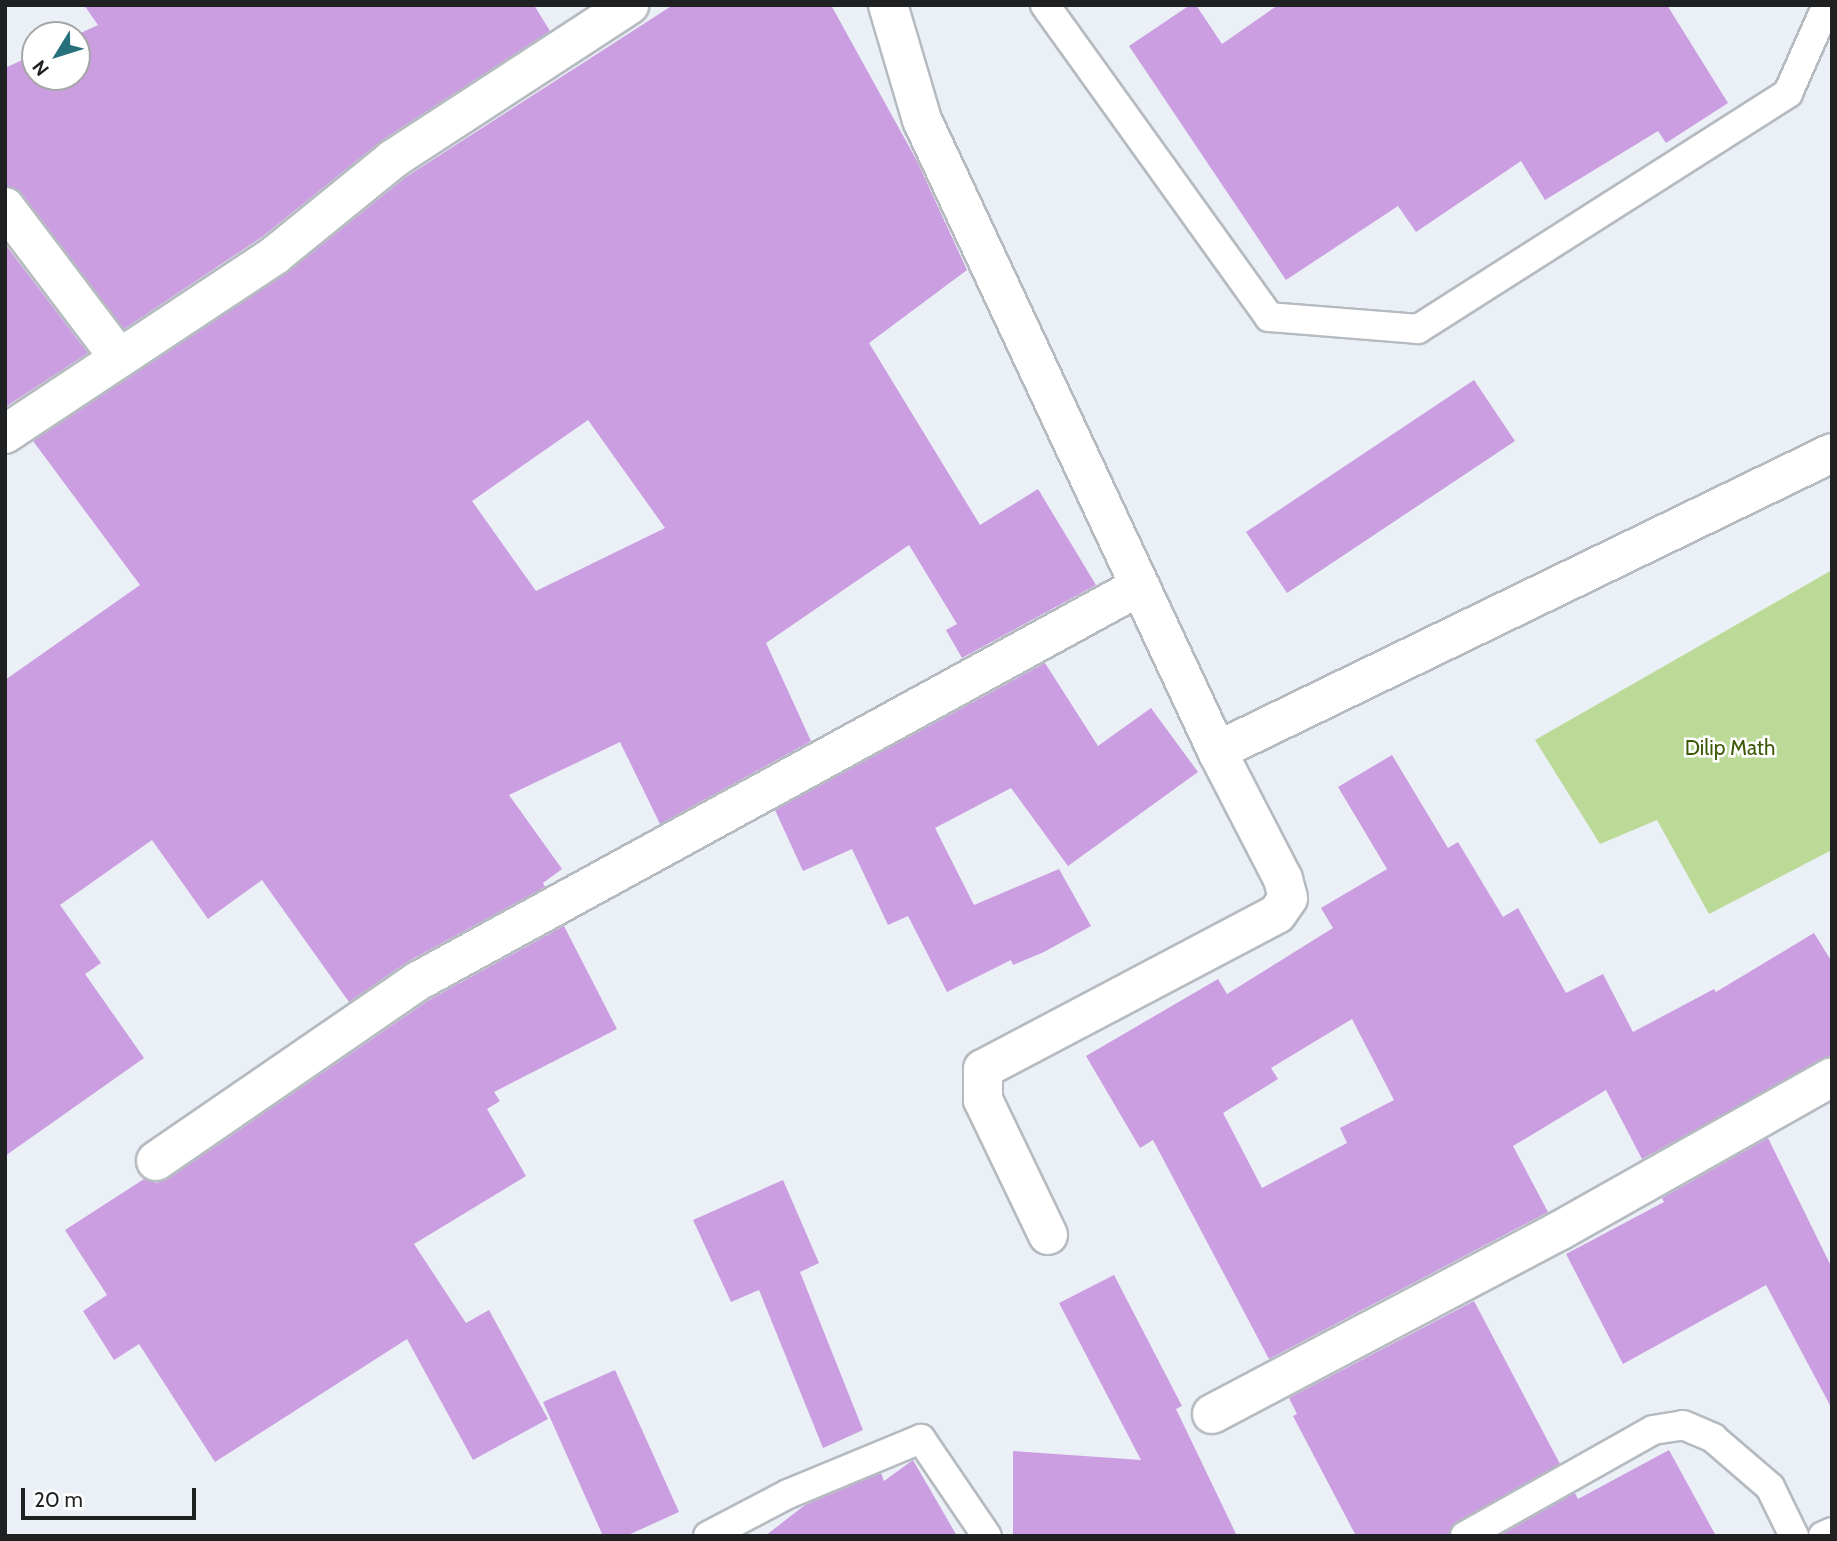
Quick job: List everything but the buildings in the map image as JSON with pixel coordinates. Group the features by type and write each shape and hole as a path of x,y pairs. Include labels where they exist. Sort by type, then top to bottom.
{"street":[{"path":"5,434 275,255 393,159 629,5"},
{"path":"888,5 922,120 1217,751 1283,879 1288,898 1277,914 983,1069 983,1100 1048,1235"},
{"path":"5,207 119,358"},
{"path":"1217,751 1832,453"},
{"path":"156,1161 418,981 1140,586"},
{"path":"1212,1414 1559,1231 1832,1077"}],"lane":[{"path":"1045,5 1269,317 1418,328 1788,93 1827,5"},
{"path":"1465,1536 1653,1430 1683,1425 1713,1438 1770,1487 1794,1536"},
{"path":"708,1536 788,1494 921,1439 987,1536"},
{"path":"1823,1536 1832,1532"}],"green space":[{"name":"Dilip Math","path":"1832,570 1832,850 1709,914 1657,820 1600,844 1535,740"}]}
